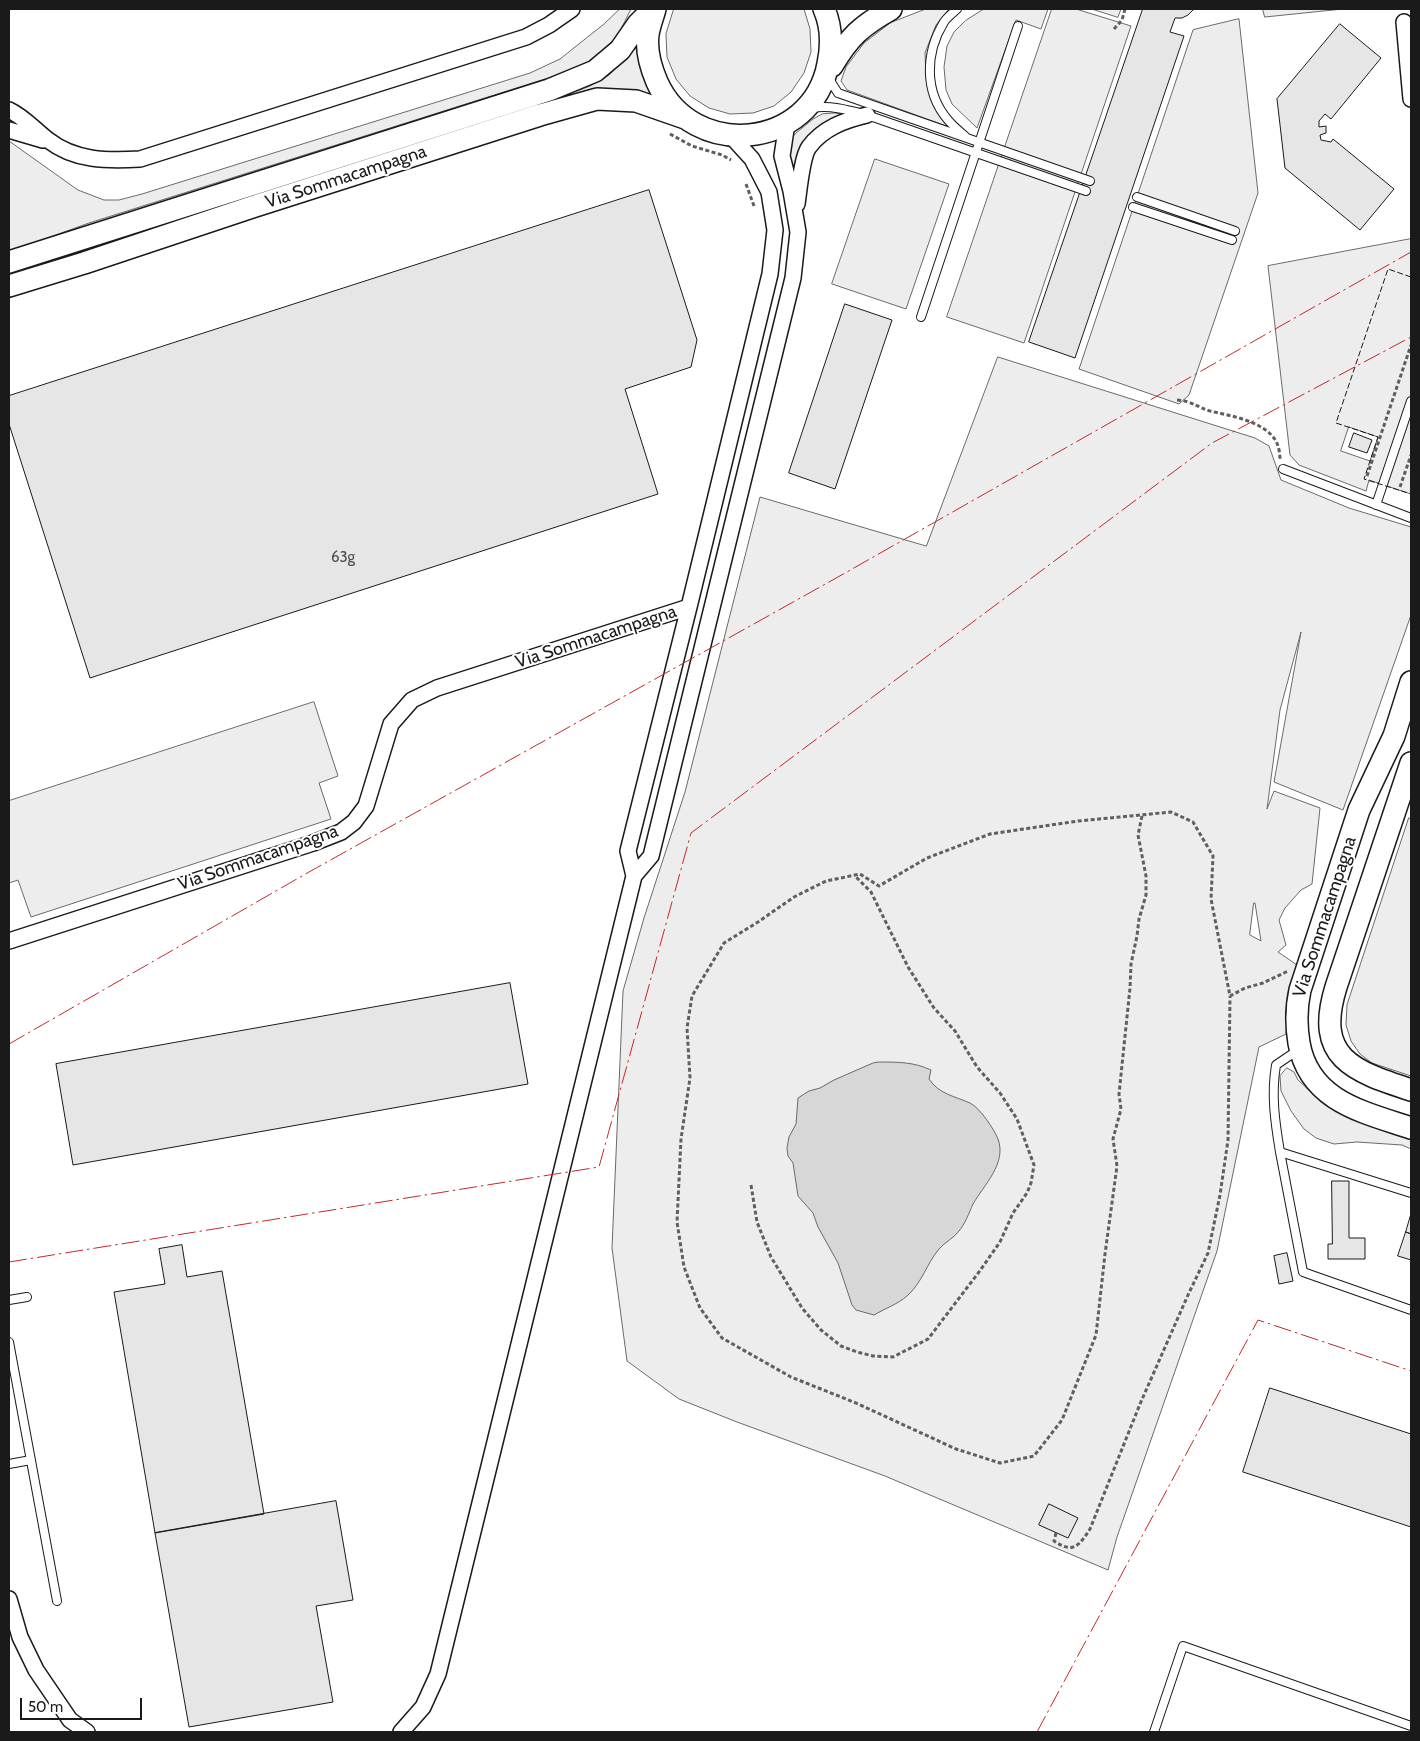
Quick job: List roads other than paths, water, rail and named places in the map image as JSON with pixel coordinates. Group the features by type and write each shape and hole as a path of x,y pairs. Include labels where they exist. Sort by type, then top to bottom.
{"street":[{"path":"9,130 49,142 77,157 110,161 140,159 526,37 549,25 572,9"},
{"name":"Via Sommacampagna","path":"654,9 648,36 650,67 663,96 685,118"},
{"name":"Via Sommacampagna","path":"9,262 550,90 595,71 620,50 638,24 654,9"},
{"name":"Via Sommacampagna","path":"824,9 828,18 832,47 826,75"},
{"name":"Via Sommacampagna","path":"9,286 540,115 597,99 636,101 685,118 707,130 732,136 751,136 770,132 793,119 815,96 844,45 872,20 891,9"},
{"path":"1404,22 1411,99"},
{"path":"9,110 18,114 49,142"},
{"path":"795,216 808,148 826,129 849,119 867,115"},
{"path":"402,1732 423,1707 438,1674 634,876 651,856 793,278 798,232 782,156 793,119"},
{"path":"634,876 628,851 770,274 775,230 769,192 752,159 732,136"},
{"name":"Via Sommacampagna","path":"9,941 313,843 341,832 354,822 366,806 392,724 412,700 437,688 689,607"},
{"name":"Via Sommacampagna","path":"1411,682 1394,736 1359,810 1305,975 1297,1004 1296,1021 1300,1049 1314,1080 1331,1095 1357,1110 1411,1128"},
{"name":"Via Sommacampagna","path":"1411,763 1336,987 1329,1017 1332,1037 1345,1060 1363,1073 1411,1090"},
{"path":"9,1599 20,1637 36,1670 70,1720 87,1732"}],"lane":[{"path":"957,9 944,21 940,29 932,46 929,68 933,95 947,119 968,139"},
{"path":"921,317 1018,26"},
{"path":"826,75 838,93 1090,181"},
{"path":"793,119 809,108 822,106 839,107 1086,191"},
{"path":"1137,197 1235,231"},
{"path":"1133,207 1232,240"},
{"path":"1376,505 1411,401"},
{"path":"1283,469 1411,518"},
{"path":"1300,1049 1276,1065 1273,1082 1273,1110 1303,1272 1411,1310"},
{"path":"1280,1152 1411,1193"},
{"path":"9,1300 27,1297"},
{"path":"9,1342 57,1601"},
{"path":"9,1464 31,1460"},
{"path":"1154,1732 1183,1646 1411,1726"}]}
